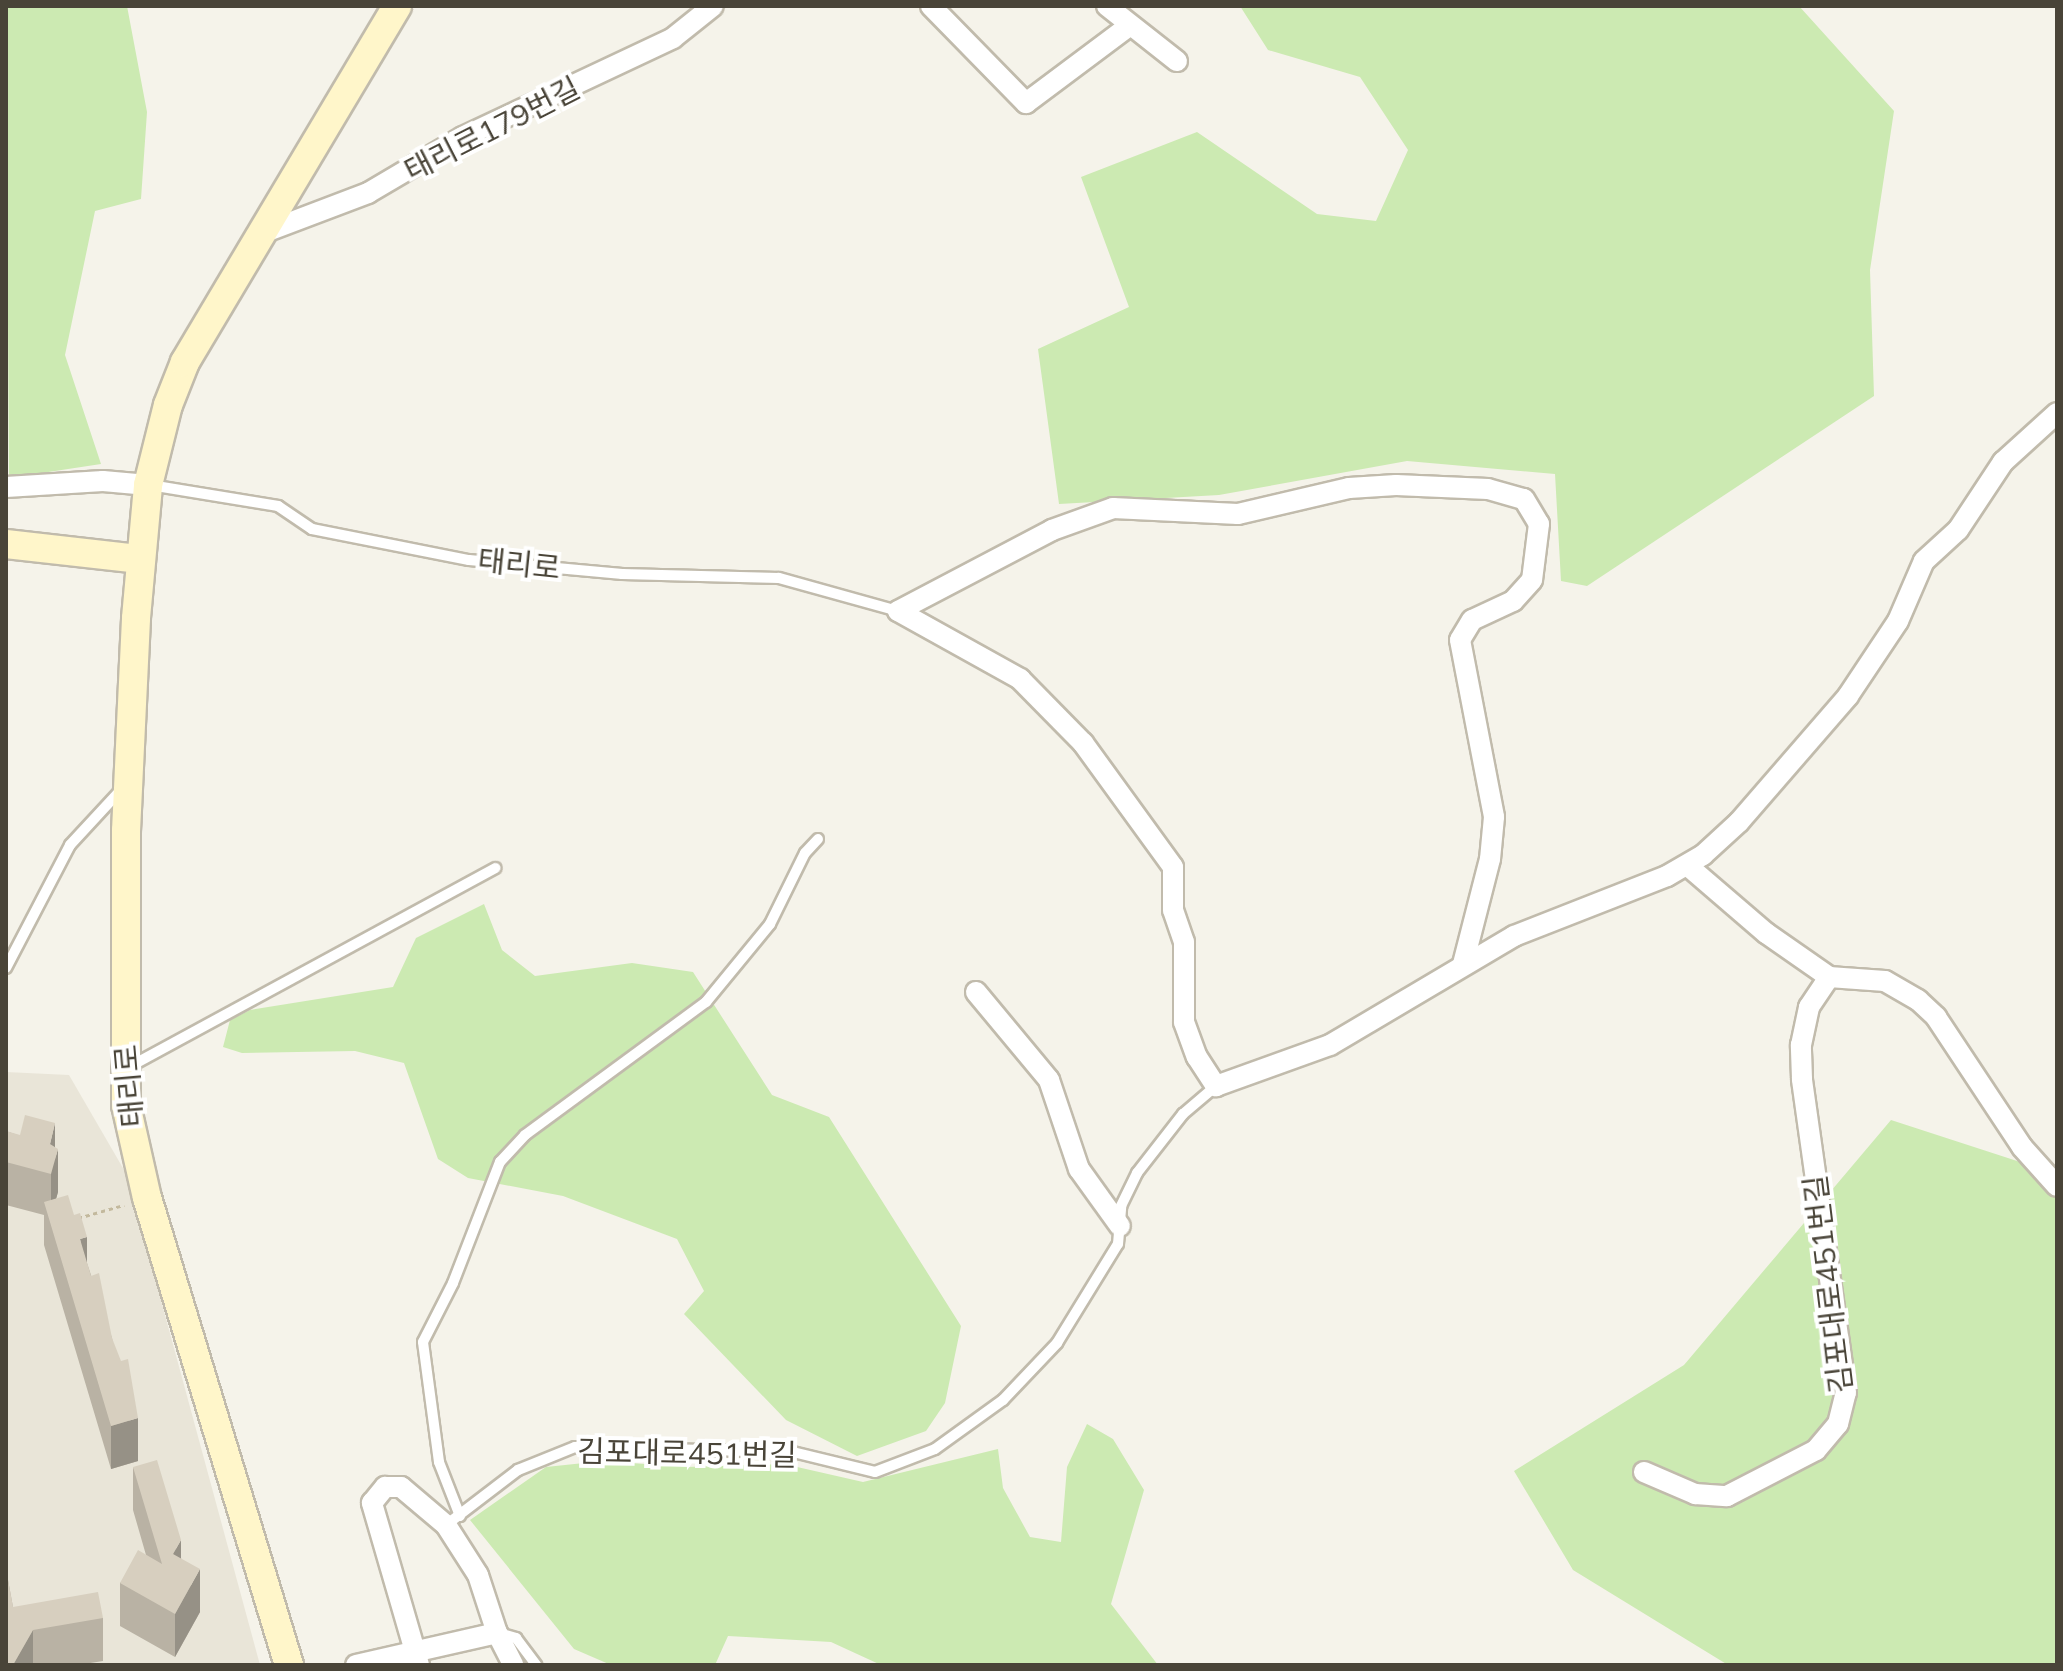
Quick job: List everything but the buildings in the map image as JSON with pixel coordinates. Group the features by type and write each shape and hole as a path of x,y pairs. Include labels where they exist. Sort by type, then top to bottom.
{"street":[{"name":"태리로","path":"289,1665 147,1198 124,1070 128,783 140,559 148,485 168,405 185,362 397,6"},
{"name":"태리로179번길","path":"260,234 368,193 463,137 673,38 713,6"},
{"path":"931,6 1026,103 1129,26"},
{"path":"1107,6 1177,61"},
{"name":"김포대로451번길","path":"1216,1086 1330,1045 1463,964 1537,925 1688,866 1739,822 1848,696 1891,633 1924,561 1958,530 2003,462 2057,413"},
{"path":"6,487 103,481 148,485"},
{"path":"898,611 1052,530 1104,510 1238,514 1349,488 1396,485 1488,489 1524,499 1539,524 1538,567 1532,580 1513,601 1472,620 1460,640 1494,817 1490,859 1463,964"},
{"path":"6,544 140,559"},
{"path":"898,611 1020,679 1083,743 1173,867 1173,910 1184,942 1184,1022 1197,1057 1216,1086"},
{"path":"1688,866 1766,933 1829,977 1885,981 1918,1000 1936,1017 2022,1147 2057,1186"},
{"name":"김포대로451번길","path":"1644,1472 1695,1494 1727,1496 1816,1450 1838,1424 1846,1393 1801,1045 1809,1007 1829,977"},
{"path":"976,992 1049,1080 1079,1169 1120,1226"},
{"path":"418,1658 374,1497 385,1487 401,1487 453,1520 478,1575 497,1633 513,1665"},
{"path":"356,1665 418,1658 497,1633"}],"lane":[{"name":"태리로","path":"148,485 278,506 312,529 469,560 622,574 779,578 898,611"},
{"path":"6,968 70,845 128,783"},
{"path":"453,1520 439,1462 423,1342 453,1283 500,1162 525,1135 706,1002 770,924 805,853 818,839"},
{"path":"124,1070 495,868"},
{"name":"김포대로451번길","path":"453,1520 518,1470 575,1447 793,1452 875,1472 912,1461 1003,1400 1057,1343 1109,1262 1120,1226 1123,1198 1137,1173 1183,1114 1216,1086"},
{"path":"497,1633 516,1638 536,1665"}],"path":[{"path":"77,1219 147,1198"}],"shaded area":[{"path":"6,1072 69,1075 127,1175 260,1665 6,1665"}],"green space":[{"path":"6,6 127,6 147,112 141,199 95,211 65,355 101,464 9,478"},
{"path":"1240,6 1799,6 1894,111 1870,270 1874,396 1587,586 1561,581 1555,474 1407,461 1219,495 1059,504 1038,349 1129,307 1081,177 1197,132 1317,214 1376,221 1408,150 1360,77 1268,50"},
{"path":"484,904 502,950 535,976 632,963 693,972 772,1095 829,1117 961,1326 945,1403 926,1431 857,1456 786,1420 684,1314 704,1291 677,1239 563,1196 468,1178 438,1159 404,1063 355,1051 242,1053 223,1047 230,1020 250,1010 393,987 416,938"},
{"path":"1891,1120 2057,1174 2057,1665 1728,1665 1573,1570 1514,1471 1684,1365"},
{"path":"1087,1424 1113,1439 1144,1490 1111,1604 1158,1665 881,1665 831,1642 728,1636 715,1665 611,1665 574,1649 470,1520 546,1467 603,1461 687,1467 784,1464 863,1482 998,1449 1003,1488 1030,1537 1061,1542 1067,1467"}]}
